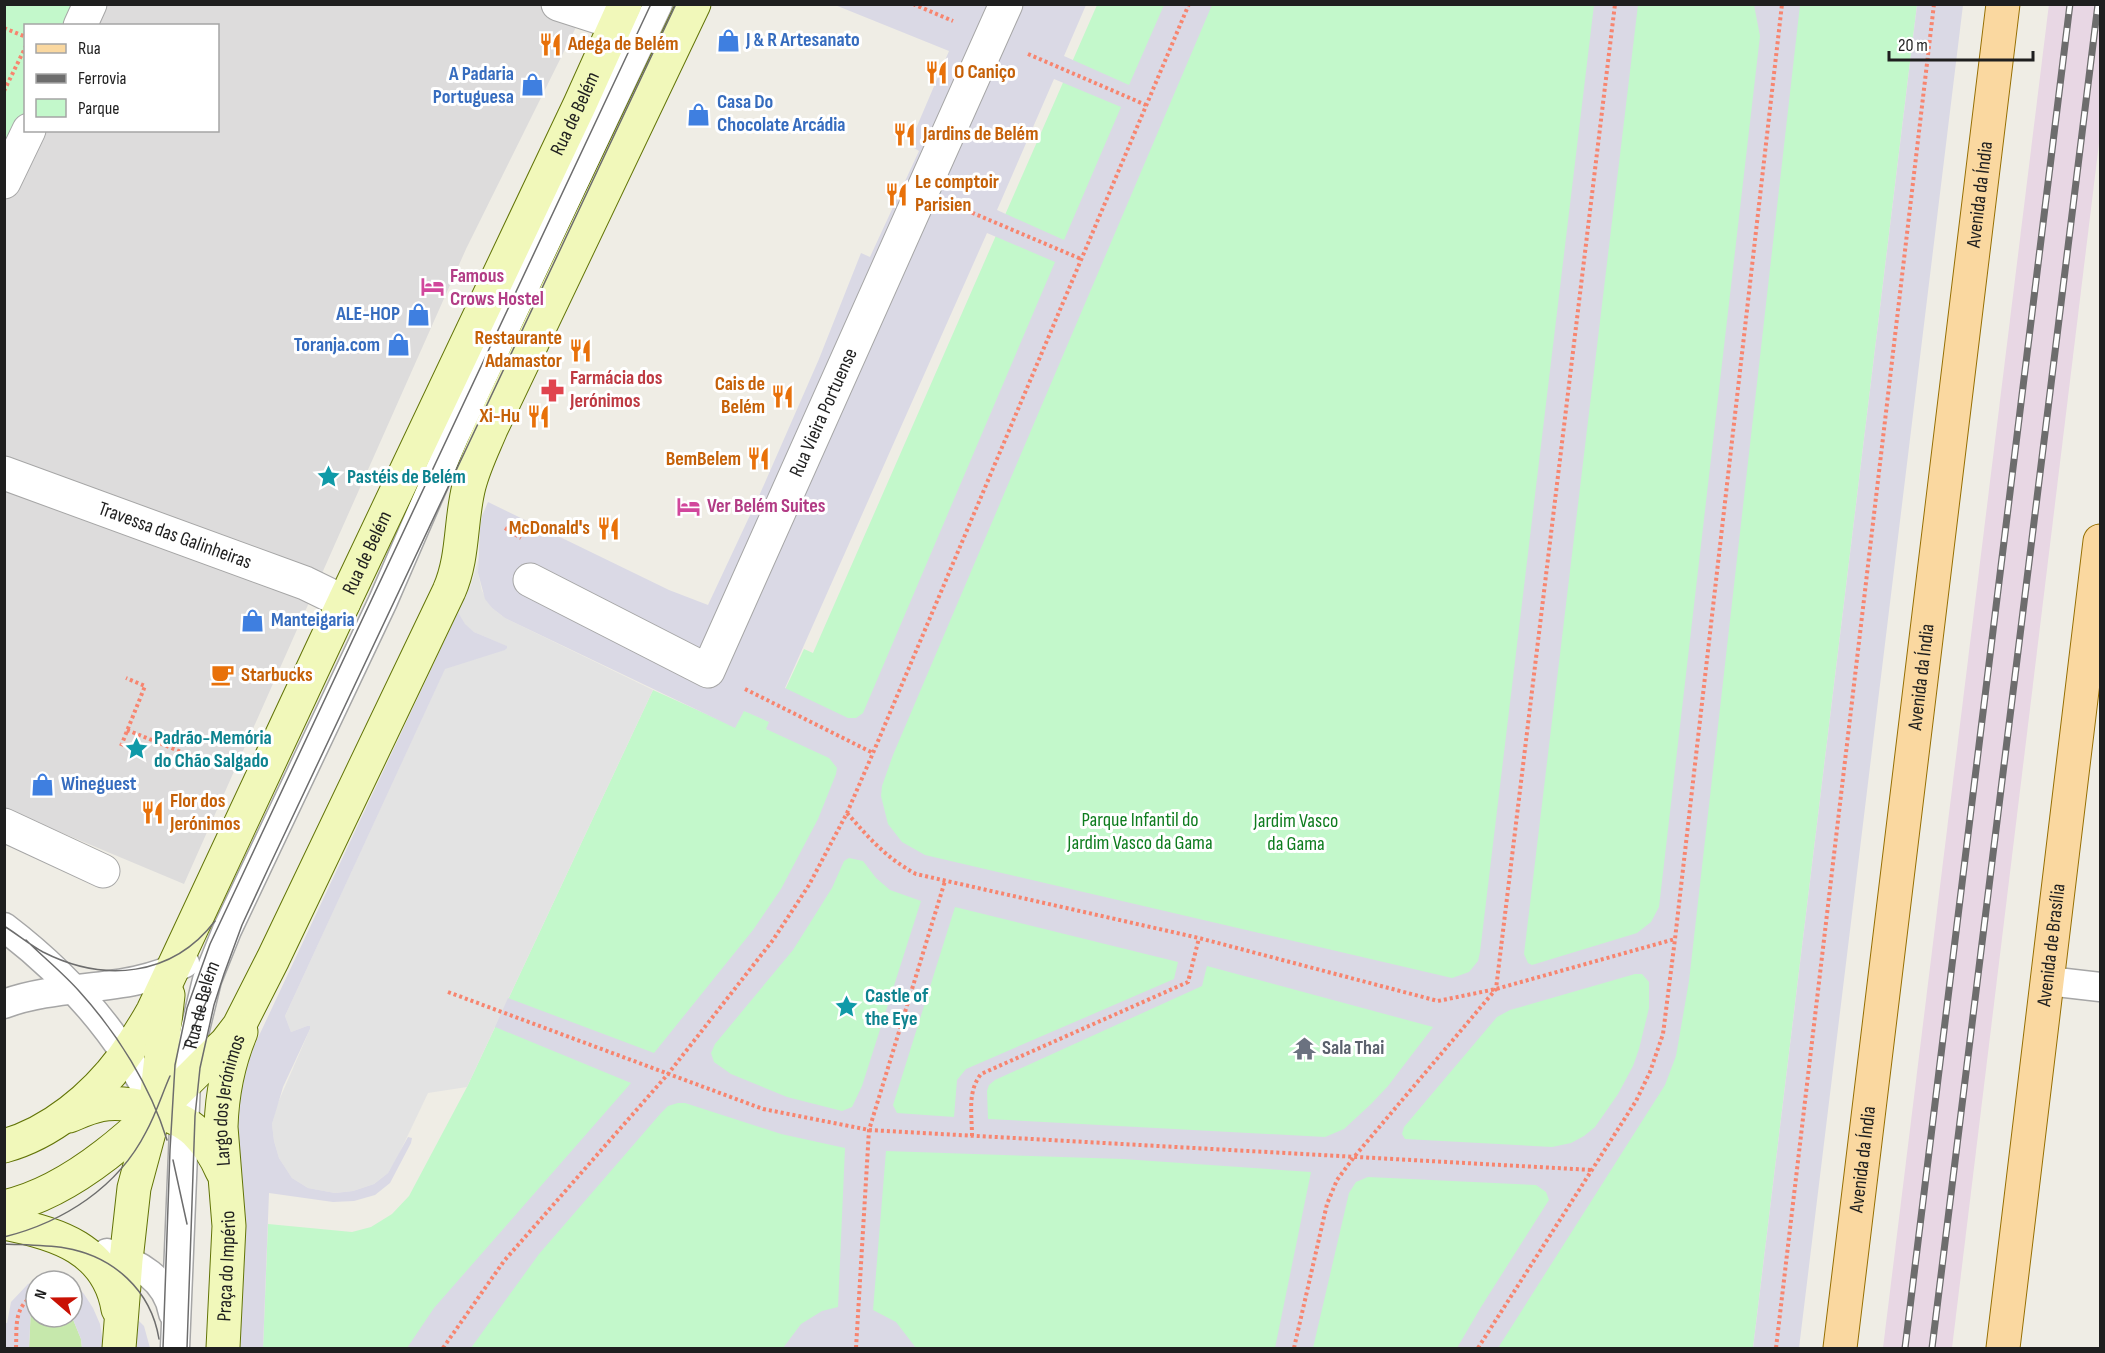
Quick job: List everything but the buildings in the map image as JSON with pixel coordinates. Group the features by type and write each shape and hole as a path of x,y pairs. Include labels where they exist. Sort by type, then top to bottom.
{"main road":[{"name":"Rua de Belém","path":"273,959 455,578 469,486 491,429 694,4"},
{"name":"Avenida da Índia","path":"1840,1348 2003,4"},
{"name":"Rua de Belém","path":"173,970 621,14"},
{"name":"Avenida de Brasília","path":"2004,1348 2100,541"},
{"name":"Largo dos Jerónimos","path":"4,1207 54,1190 169,1117 186,1081 226,1043 239,1026 273,959"},
{"name":"Largo dos Jerónimos","path":"227,1184 220,1127 222,1094 234,1049 273,959"},
{"path":"51,1126 91,1094 125,1055 153,1011 173,970"},
{"path":"119,1347 134,1188 169,1117 168,1000 173,970"},
{"path":"4,1146 36,1135 82,1110 102,1104 124,1104 169,1117 195,1131 210,1148 222,1169 227,1184"},
{"name":"Praça do Império","path":"223,1348 230,1226 227,1184"},
{"path":"4,1223 79,1247 94,1259 105,1271 112,1284 119,1316 119,1347"}],"street":[{"path":"81,24 90,4"},
{"path":"558,4 621,14"},
{"name":"Rua Vieira Portuense","path":"708,671 1006,4"},
{"path":"4,182 28,132"},
{"name":"Travessa das Galinheiras","path":"4,473 305,583 344,602"},
{"path":"530,580 708,671"},
{"path":"4,825 103,871"}],"lane":[{"name":"Rua de Belém","path":"186,1081 190,1050 207,980 227,930 411,540 455,435 658,4"},
{"name":"Rua de Belém","path":"411,540 491,429"},
{"path":"4,1004 27,996 126,985 173,970 200,954 210,944 226,923 258,864"},
{"path":"4,927 33,949 76,990 105,1023 169,1117 180,1230 175,1336"},
{"path":"2048,981 2100,987"},
{"path":"66,1242 126,1260 149,1273 165,1291 171,1306 175,1336"}],"path":[{"path":"443,1348 504,1261 668,1074 773,940 809,885 847,813 873,753 1189,4"},
{"path":"1294,1348 1327,1204 1337,1180 1496,989 1615,4"},
{"path":"1478,1348 1636,1101 1650,1072 1663,1034 1782,4"},
{"path":"1776,1348 1934,4"},
{"path":"4,28 24,36"},
{"path":"4,91 24,50"},
{"path":"923,192 1081,260"},
{"path":"708,671 873,753"},
{"path":"121,746 145,686 126,678"},
{"path":"127,730 177,750"},
{"path":"847,813 881,851 897,864 916,874 1199,938 1438,1001 1496,989 1675,939"},
{"path":"856,1348 869,1130 945,881"},
{"path":"972,1136 971,1095 974,1084 981,1074 1188,982 1199,938"},
{"path":"448,992 763,1109 869,1130 1592,1170"},
{"path":"16,1348 18,1316 20,1306 24,1302"}],"shaded area":[{"path":"2049,4 2100,5 2100,135 1952,1348 1883,1348"},
{"path":"93,5 587,5 466,249 184,884 5,809 4,190 33,132 219,132 219,24 84,24"},
{"path":"835,5 1086,5 1064,56 1129,85 1164,5 1212,5 893,755 882,786 881,796 888,824 902,842 925,855 1452,978 1469,972 1478,961 1480,952 1594,5 1638,5 1524,954 1528,963 1532,965 1637,933 1651,922 1659,907 1760,36 1754,5 1800,5 1689,981 1676,1056 1665,1085 1498,1348 1457,1348 1549,1200 1546,1192 1536,1185 1368,1177 1356,1182 1349,1193 1313,1348 1275,1348 1311,1172 1123,1159 886,1151 873,1310 896,1322 916,1348 783,1348 801,1324 822,1311 838,1307 845,1148 781,1134 685,1103 678,1103 668,1106 661,1113 539,1254 471,1348 407,1348 434,1308 631,1083 495,1027 508,998 654,1053 753,930 781,889 818,819 837,768 829,758 766,729 769,722 744,711 735,728 505,618 485,599 478,573 482,516 488,502 669,590 708,605 819,359 861,253 870,257 919,151 909,145 949,51","holes":["1054,79 1121,107 1064,240 997,210","987,233 1055,262 863,713 856,718 848,718 785,688","849,858 863,861 876,878 890,890 921,901 862,1086 852,1107 842,1111 787,1097 731,1074 714,1062 711,1053 715,1044 793,950 832,888 844,861","955,907 1178,962 1174,979 966,1069 957,1080 954,1117 897,1113 893,1105","1207,966 1433,1027 1388,1086 1371,1104 1344,1129 1325,1137 988,1119 987,1091 989,1085 995,1080 1202,986","1635,974 1642,974 1649,982 1649,1008 1633,1066 1618,1094 1595,1127 1584,1136 1571,1143 1552,1147 1405,1139 1402,1134 1404,1127 1497,1017 1510,1010"]},
{"path":"1917,5 1963,5 1799,1348 1753,1348"},
{"path":"479,557 478,573 482,591 492,608 505,618 653,690 467,1087 428,1093 388,1173 374,1184 353,1191 335,1193 308,1188 292,1178 279,1158 274,1141 272,1124 277,1105 310,1029 307,1026 291,1032 285,1016 445,668 506,649 506,646 474,632 465,625 458,612 471,585"},
{"path":"458,612 465,624 474,632 507,648 445,669 285,1016 291,1032 307,1026 310,1026 310,1029 283,1087 272,1124 279,1158 292,1178 308,1188 335,1193 353,1191 374,1184 388,1173 408,1137 412,1138 411,1143 390,1183 375,1195 354,1201 333,1202 269,1193 263,1348 239,1348 234,1110 249,1057"},
{"path":"24,1288 24,1329 30,1329 29,1348 5,1348 5,1323 7,1323 11,1302"},
{"path":"84,1294 100,1324 104,1348 82,1348 77,1329 84,1329"},
{"path":"139,1321 144,1326 150,1348 134,1348"}],"green space":[{"path":"5,5 82,5 72,24 24,24 24,125 5,168"},
{"name":"Jardim Vasco da Gama","path":"1097,5 1917,5 1753,1348 263,1348 268,1224 352,1232 371,1227 392,1214 409,1196 467,1087 653,690 735,727 743,710 770,722 804,649 813,653"},
{"path":"30,1329 77,1329 82,1348 29,1348"}],"tram line":[{"path":"163,1348 175,1065 187,1008 210,944 651,4"},
{"path":"187,1348 195,1116 200,1068 214,1005 224,974 242,925 268,869 676,4"},
{"path":"4,926 43,952 66,962 113,971 158,964 179,954 198,940 215,921"},
{"path":"26,940 79,991 119,1042 142,1080 167,1140"},
{"path":"183,1049 211,992"},
{"path":"4,1237 48,1222 68,1212 105,1185 134,1152 150,1125 170,1076"},
{"path":"173,1160 187,1224"},
{"path":"4,1244 65,1248 82,1252 114,1267 127,1278 148,1305 159,1339"}],"railway":[{"path":"1905,1348 2070,4"},
{"path":"1932,1348 2098,4"}],"place":[{"name":"J & R Artesanato","path":"728,40"},
{"name":"Adega de Belém","path":"550,44"},
{"name":"O Caniço","path":"936,72"},
{"name":"A Padaria Portuguesa","path":"532,85"},
{"name":"Casa Do Chocolate Arcádia","path":"699,114"},
{"name":"Jardins de Belém","path":"905,134"},
{"name":"Le comptoir Parisien","path":"897,194"},
{"name":"Famous Crows Hostel","path":"432,287"},
{"name":"ALE-HOP","path":"418,314"},
{"name":"Toranja.com","path":"398,345"},
{"name":"Restaurante Adamastor","path":"580,350"},
{"name":"Farmácia dos Jerónimos","path":"552,390"},
{"name":"Cais de Belém","path":"783,396"},
{"name":"Xi-Hu","path":"538,416"},
{"name":"BemBelem","path":"759,459"},
{"name":"Pastéis de Belém","path":"329,477"},
{"name":"Ver Belém Suites","path":"689,506"},
{"name":"McDonald's","path":"608,528"},
{"name":"Manteigaria","path":"253,620"},
{"name":"Starbucks","path":"223,675"},
{"name":"Padrão-Memória do Chão Salgado","path":"136,749"},
{"name":"Wineguest","path":"43,784"},
{"name":"Flor dos Jerónimos","path":"152,812"},
{"name":"Castle of the Eye","path":"847,1007"},
{"name":"Sala Thai","path":"1304,1048"}],"park label":[{"name":"Parque Infantil do Jardim Vasco da Gama","path":"1140,832"}]}
